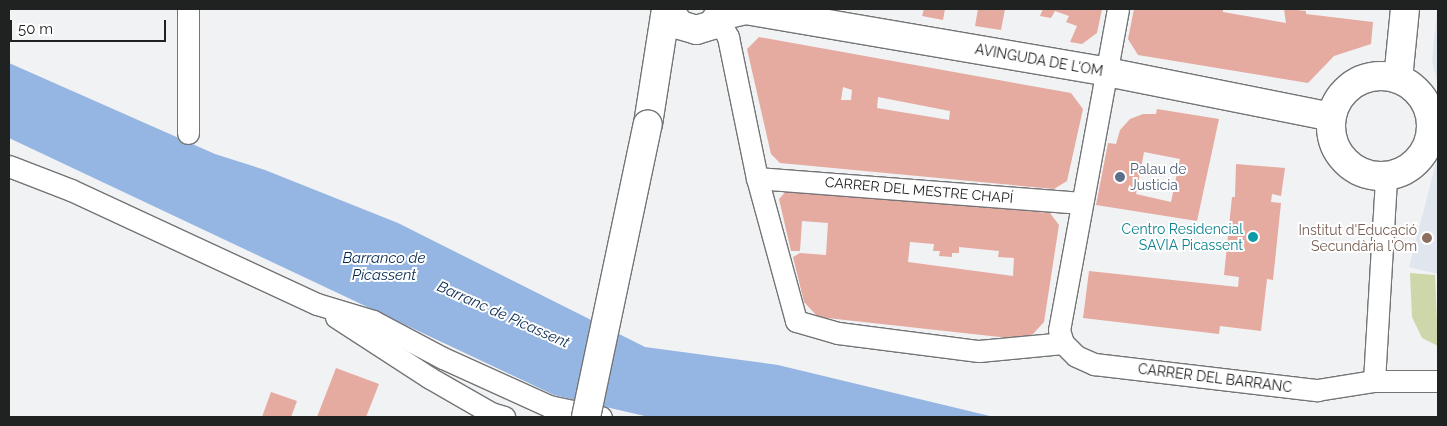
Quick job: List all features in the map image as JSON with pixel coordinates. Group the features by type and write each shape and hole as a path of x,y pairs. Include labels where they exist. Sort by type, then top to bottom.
{"street":[{"path":"188,9 188,133"},
{"path":"586,417 648,124 658,64 658,47 667,9"},
{"name":"AVINGUDA DE L'OM","path":"667,9 680,25 724,15 1107,72 1332,117"},
{"path":"658,64 724,15 757,178 796,321 838,333 979,351 1063,343 1059,330 1118,9"},
{"path":"1398,79 1405,9"},
{"path":"1373,76 1398,79 1422,97 1432,126 1428,143 1420,158 1398,174 1386,176 1367,174 1351,166 1339,153 1332,137 1332,117 1338,100 1357,82 1373,76"},
{"path":"9,166 72,190 317,304 373,321 443,358 549,406 601,417"},
{"path":"1374,381 1386,176"},
{"name":"CARRER DEL MESTRE CHAPÍ","path":"757,178 1081,203"},
{"path":"317,304 430,378 491,413 504,417"},
{"name":"CARRER DEL BARRANC","path":"1063,343 1076,356 1094,364 1317,390 1374,381 1438,381"}],"shaded area":[{"path":"1438,9 1438,85 1432,61"},
{"name":"Institut d'Educació Secundària l'Om","path":"1438,155 1438,274 1409,267"}],"green space":[{"path":"1410,273 1435,275 1438,346 1422,338 1412,317"}],"water":[{"name":"Barranco de Picassent","path":"9,63 215,154 265,170 398,223 645,347 778,365 994,417 649,417 554,395 9,138"}],"building":[{"path":"924,9 945,9 943,20 922,16"},
{"path":"978,9 1005,9 1001,30 975,26"},
{"path":"1043,9 1102,9 1097,33 1082,44 1070,42 1077,26 1066,22 1069,16 1055,11 1051,18 1040,16"},
{"path":"1134,9 1223,9 1223,12 1286,23 1284,9 1306,11 1306,14 1373,22 1371,44 1334,56 1308,83 1138,55 1128,39"},
{"path":"759,37 1071,93 1083,109 1067,181 1054,189 780,163 771,154 747,49","holes":["843,87 852,90 851,100 841,100","878,97 950,111 949,120 877,108"]},
{"name":"Palau de Justicia","path":"1157,109 1219,119 1197,221 1096,205 1108,143 1116,144 1120,130 1130,119 1143,114 1156,114","holes":["1144,152 1180,159 1171,202 1136,194"]},
{"name":"Centro Residencial SAVIA Picassent","path":"1236,164 1285,168 1281,196 1272,194 1271,202 1281,203 1273,280 1267,279 1261,331 1220,326 1219,334 1083,318 1089,271 1238,287 1239,277 1224,275 1232,197 1235,197"},
{"path":"788,189 1050,213 1059,225 1044,322 1032,335 1019,339 818,317 804,302 793,257 800,253 826,255 828,223 802,221 800,251 791,251 779,199","holes":["910,242 934,244 933,251 940,251 939,256 952,257 952,253 959,253 959,247 999,251 998,257 1014,258 1013,276 908,262"]},
{"path":"336,368 379,384 366,417 317,417"},
{"path":"271,392 297,401 291,417 262,417"}],"place":[{"name":"Palau de Justicia","path":"1120,177"},
{"name":"Centro Residencial SAVIA Picassent","path":"1253,237"},
{"name":"Institut d'Educació Secundària l'Om","path":"1427,238"}],"water label":[{"name":"Barranc de Picassent","path":"503,315"}]}
